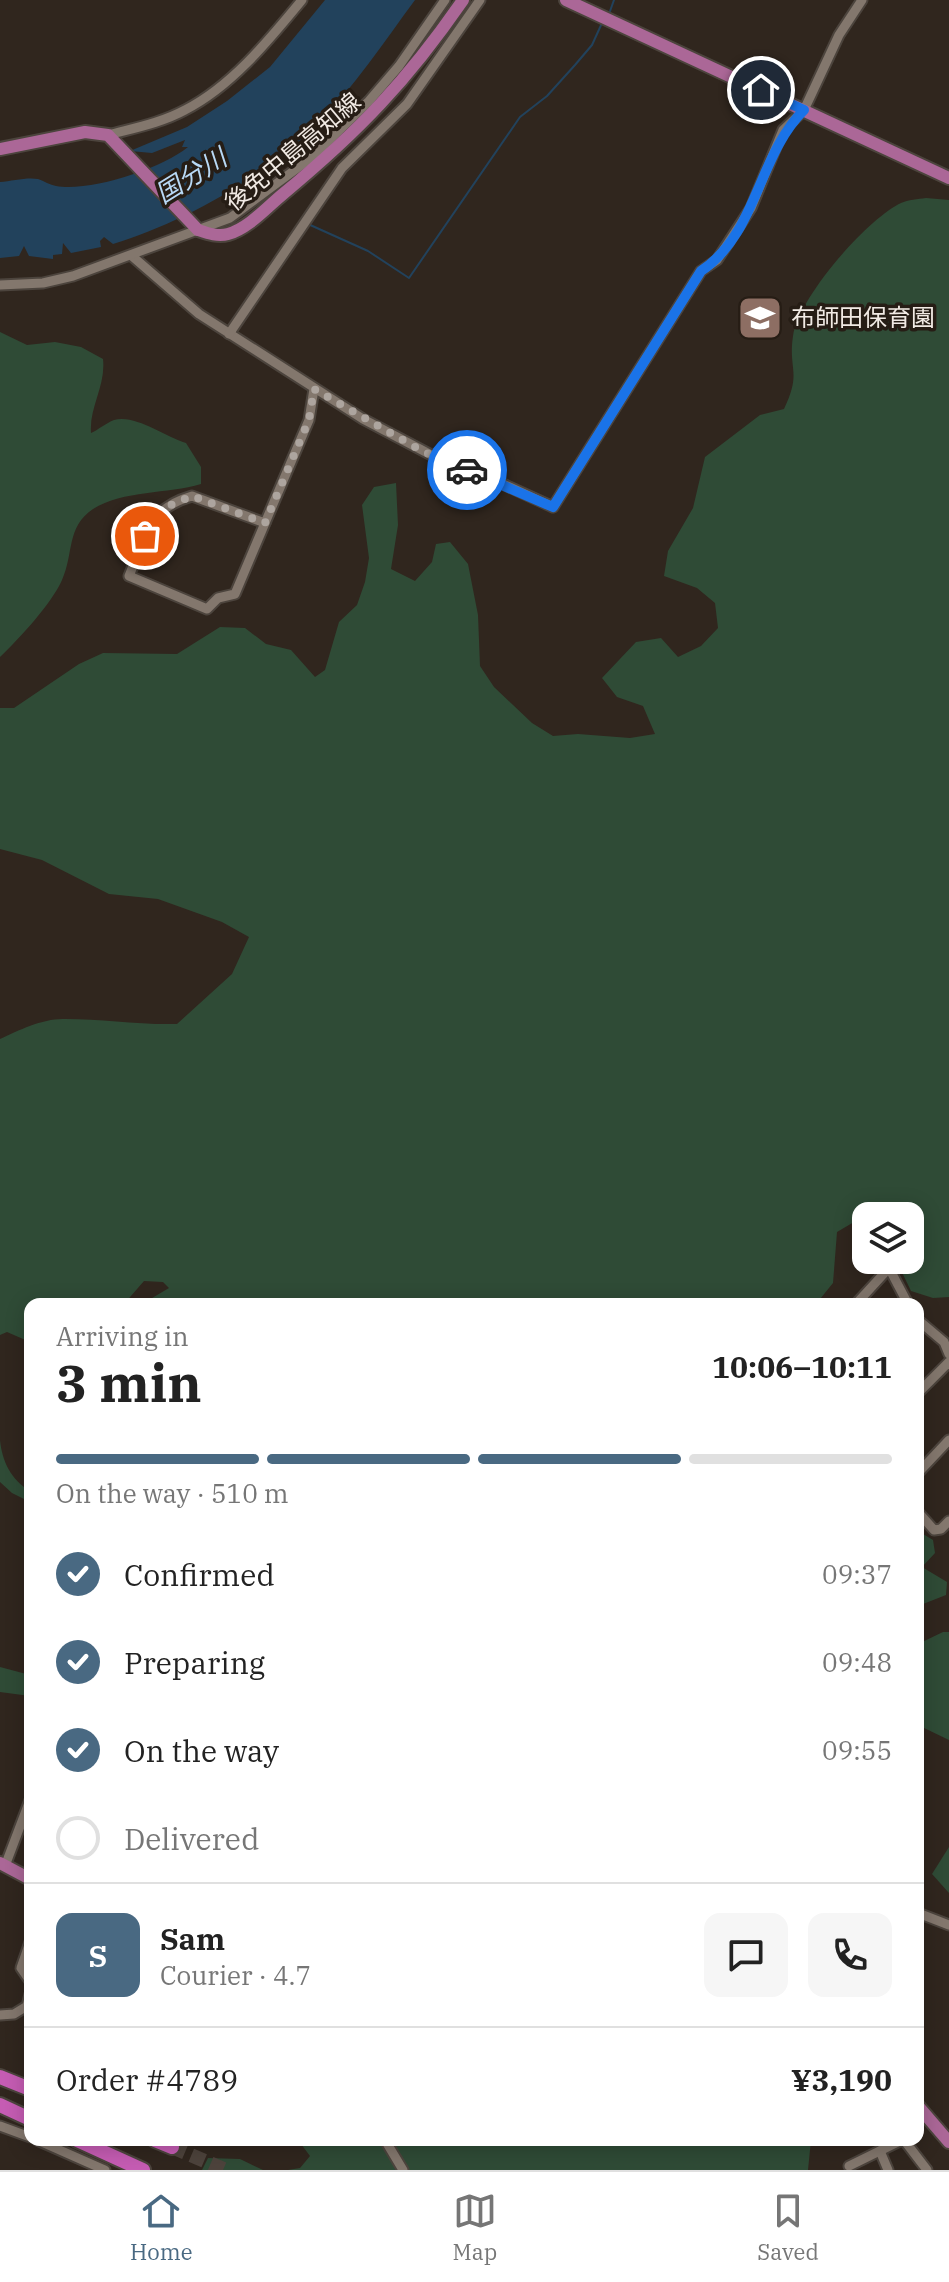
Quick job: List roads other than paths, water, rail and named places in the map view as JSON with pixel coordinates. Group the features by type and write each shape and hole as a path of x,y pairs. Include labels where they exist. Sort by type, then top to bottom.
{"highway":[{"path":"0,2077 24,2087"},
{"path":"0,2105 24,2116"},
{"path":"90,2146 143,2170"}],"main road":[{"name":"後免中島高知線","path":"196,228 221,235 240,228 328,157 378,110 419,64 463,0"},
{"path":"566,0 949,178"},
{"path":"0,149 85,132 112,139 196,228"},
{"path":"3,1864 24,1876"},
{"path":"924,2113 949,2142"}],"street":[{"path":"112,139 159,122 205,98 268,41 302,0"},
{"path":"0,285 43,283 132,256 196,228 230,218 320,149 399,66 445,0"},
{"path":"229,334 342,168 407,104 480,0"},
{"path":"132,256 199,314 314,389 456,468 479,473 553,507 701,271 717,260 751,208 783,130 804,110 839,35 862,0"},
{"path":"265,523 201,497 172,502 154,516 129,576 207,609 218,598 235,594 309,420 314,389"},
{"path":"862,1298 889,1268 905,1298"},
{"path":"924,1325 944,1342 949,1354"},
{"path":"924,1387 949,1362"},
{"path":"924,1467 949,1440"},
{"path":"924,1519 934,1530 941,1529 949,1521"},
{"path":"3,1864 24,1814"},
{"path":"924,1915 949,1925"},
{"path":"0,2015 14,2014 24,2008"},
{"path":"0,2126 24,2135"},
{"path":"51,2146 105,2170"},
{"path":"389,2146 403,2170"},
{"path":"849,2166 890,2146"},
{"path":"908,2146 927,2170"},
{"path":"880,2151 888,2170"}],"water":[{"name":"国分川","path":"325,0 415,0 344,95 317,125 273,163 194,211 139,235 113,244 104,237 100,241 101,247 71,253 63,243 62,254 53,255 53,259 29,256 24,246 19,256 0,258 0,182 38,179 56,186 87,186 143,171 176,155 188,147 182,147 185,140 152,153 130,151 187,127 227,101 270,67"}],"waterway":[{"path":"609,14 614,0"},
{"path":"308,224 368,251 409,278 520,117 547,96 575,65 592,45 602,23"}],"tunnel":[{"path":"172,2147 226,2170"}],"place":[{"name":"布師田保育園","path":"760,318"}]}
